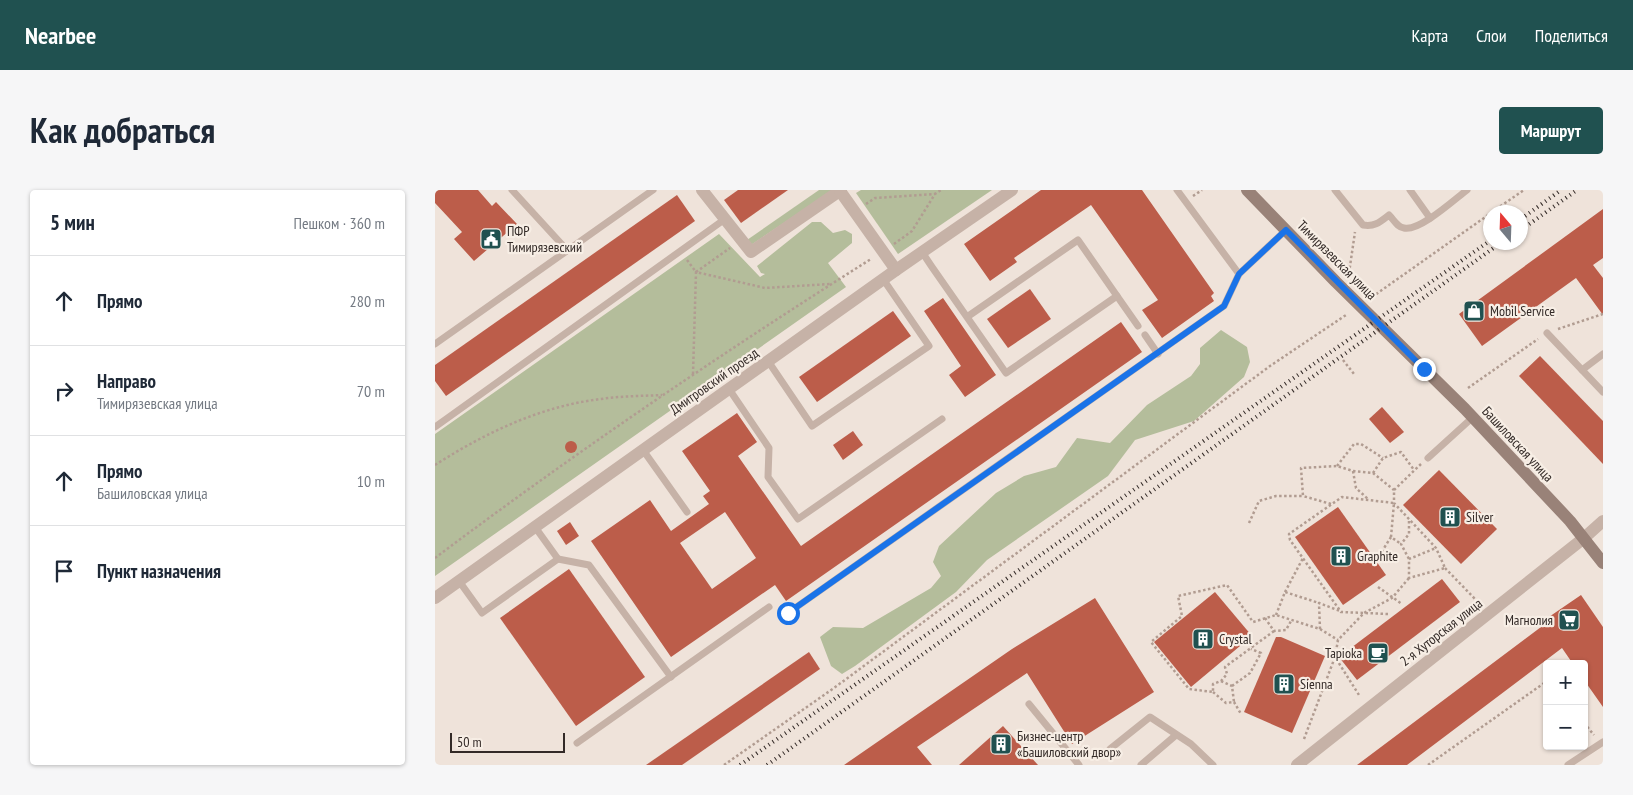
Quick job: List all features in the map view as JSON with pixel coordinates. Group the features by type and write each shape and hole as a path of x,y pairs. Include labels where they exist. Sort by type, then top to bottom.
{"main road":[{"name":"Тимирязевская улица","path":"1253,194 1406,351"},
{"name":"Башиловская улица","path":"1406,351 1473,418 1584,538 1603,563"}],"street":[{"path":"702,190 751,252 841,190 895,270"},
{"name":"Дмитровский проезд","path":"435,598 895,270 1012,190"},
{"name":"2-я Хуторская улица","path":"1297,765 1603,522"}],"lane":[{"path":"512,190 567,250"},
{"path":"435,344 653,190"},
{"path":"1177,190 1239,274"},
{"path":"1335,190 1363,225 1377,225 1389,215 1399,227 1405,229 1416,226 1430,218 1467,190"},
{"path":"1410,190 1430,218"},
{"path":"435,427 725,219"},
{"path":"788,613 1224,306 1239,274 1286,230"},
{"path":"967,317 1078,240 1139,326"},
{"path":"922,252 1007,374 1117,296"},
{"path":"768,362 812,426 929,346 883,279"},
{"path":"1547,333 1603,392"},
{"path":"1145,335 1158,354"},
{"path":"1582,370 1603,354"},
{"path":"729,389 769,448 768,477 798,519 942,419"},
{"path":"1428,458 1473,418"},
{"path":"643,450 687,512"},
{"path":"535,527 558,559 589,565 671,677"},
{"path":"459,581 482,613 558,559"},
{"path":"577,743 769,607"},
{"path":"1029,704 1079,765"},
{"path":"1110,749 1150,717 1191,744 1213,765"},
{"path":"1141,765 1176,735"},
{"path":"1568,765 1602,743"}],"path":[{"path":"435,558 503,507 693,374 883,252 912,231 935,194 941,190"},
{"path":"1502,205 1524,190"},
{"path":"855,211 875,198 935,194"},
{"path":"1349,273 1357,218"},
{"path":"1372,297 1483,219"},
{"path":"696,272 742,240"},
{"path":"681,251 696,272 693,374"},
{"path":"696,272 765,288 832,284"},
{"path":"1468,388 1547,333 1603,314"},
{"path":"724,765 834,688 1271,366 1347,315"},
{"path":"1343,360 1354,374"},
{"path":"435,465 502,427 545,411 600,399 663,395"},
{"path":"1337,466 1354,444 1361,444 1383,458"},
{"path":"1373,473 1383,458 1401,452 1414,470"},
{"path":"1379,556 1391,537 1394,490 1428,458"},
{"path":"1303,496 1301,468 1337,466 1353,471 1373,473 1394,490"},
{"path":"1353,471 1356,488 1371,501"},
{"path":"1249,524 1259,501 1276,496 1303,496 1331,504"},
{"path":"1341,612 1290,540 1289,534 1342,497 1394,503 1436,548 1445,568 1476,600"},
{"path":"1401,544 1409,534 1409,519"},
{"path":"1391,537 1401,544 1409,559 1409,578"},
{"path":"1409,559 1436,548"},
{"path":"1276,615 1285,592 1303,558"},
{"path":"1304,739 1335,657 1338,640 1364,613 1392,598 1409,578 1445,568"},
{"path":"1234,702 1226,702 1213,692 1189,689 1151,642 1182,616 1178,596 1227,585 1253,622 1276,615 1321,629 1338,640"},
{"path":"1378,587 1402,604"},
{"path":"1285,592 1341,612 1388,614"},
{"path":"1319,603 1321,629"},
{"path":"1265,618 1274,631"},
{"path":"1221,682 1227,674 1225,667 1274,631 1286,630 1292,620"},
{"path":"1232,686 1250,673 1261,652 1251,649"},
{"path":"1335,657 1359,695"},
{"path":"1213,692 1213,684 1221,682 1232,686"},
{"path":"1429,765 1543,684"},
{"path":"1232,686 1234,702 1241,714"},
{"path":"1588,727 1602,743"}],"green space":[{"path":"819,190 833,190 751,245 747,240"},
{"path":"861,190 992,190 898,254 856,193"},
{"path":"812,222 821,222 833,233 845,230 852,234 852,243 828,263 846,287 435,576 435,434 719,234 760,277 765,274 761,273 757,266"},
{"path":"1221,330 1247,347 1250,362 1244,377 1194,421 1135,440 1108,476 987,560 956,592 842,674 831,666 820,637 833,627 863,628 931,588 941,576 933,562 939,546 996,493 1024,476 1056,467 1077,438 1110,443 1147,405 1191,376 1200,364 1200,348"}],"building":[{"path":"435,190 478,190 492,206 496,202 517,224 474,261 454,239 462,232 435,203"},
{"path":"738,190 788,190 741,223 724,200"},
{"path":"1041,190 1142,190 1214,293 1211,296 1214,301 1162,338 1142,310 1158,300 1091,205 1014,258 1017,262 990,281 964,244"},
{"path":"677,195 695,221 446,396 435,381 435,365"},
{"path":"1603,209 1603,258 1593,265 1603,278 1603,315 1576,278 1482,346 1459,314"},
{"path":"1030,289 1051,319 1008,348 987,319"},
{"path":"943,298 996,375 965,397 949,375 961,366 924,311"},
{"path":"893,311 911,336 817,402 799,377"},
{"path":"1121,322 1142,352 786,601 775,585 671,657 591,541 650,500 671,531 709,504 703,496 710,491 682,451 737,413 757,442 738,456 801,546","holes":["725,512 756,558 712,589 680,543"]},
{"path":"1540,356 1603,421 1603,464 1519,376"},
{"path":"1382,407 1404,432 1390,443 1369,419"},
{"path":"853,431 863,445 843,460 833,445"},
{"path":"573,441 576,442 576,452 569,453 566,452 565,445 566,442"},
{"name":"Silver","path":"1439,470 1497,529 1461,564 1403,505"},
{"name":"Graphite","path":"1338,507 1386,575 1343,605 1295,537"},
{"path":"570,522 579,536 566,545 557,531"},
{"path":"569,569 645,677 576,726 500,618"},
{"path":"1442,579 1460,602 1357,680 1339,657"},
{"name":"Crystal","path":"1215,592 1252,636 1191,687 1154,642"},
{"path":"1581,595 1603,627 1603,707 1588,686 1588,660 1570,660 1562,648 1546,660 1543,660 1543,662 1407,765 1357,765 1545,624 1543,621"},
{"path":"1095,598 1154,692 1072,744 1027,673 917,747 932,765 844,765 1012,649"},
{"name":"Sienna","path":"1276,637 1281,637 1325,656 1292,733 1244,712"},
{"path":"809,652 820,669 682,765 646,765"},
{"name":"Бизнес-центр «Башиловский двор»","path":"1003,726 1038,765 959,765"}],"railway":[{"path":"1528,214 1561,190"},
{"path":"1528,225 1577,190"},
{"path":"740,765 1483,246"},
{"path":"767,765 1491,250"}],"place":[{"name":"ПФР Тимирязевский","path":"491,239"},
{"name":"Mobil Service","path":"1474,311"},
{"name":"Silver","path":"1450,517"},
{"name":"Graphite","path":"1341,556"},
{"name":"Магнолия","path":"1569,620"},
{"name":"Crystal","path":"1203,639"},
{"name":"Tapioka","path":"1378,653"},
{"name":"Sienna","path":"1284,684"},
{"name":"Бизнес-центр «Башиловский двор»","path":"1001,744"}],"route":[{"path":"788,613 1224,306 1239,274 1286,230 1424,369"}]}
